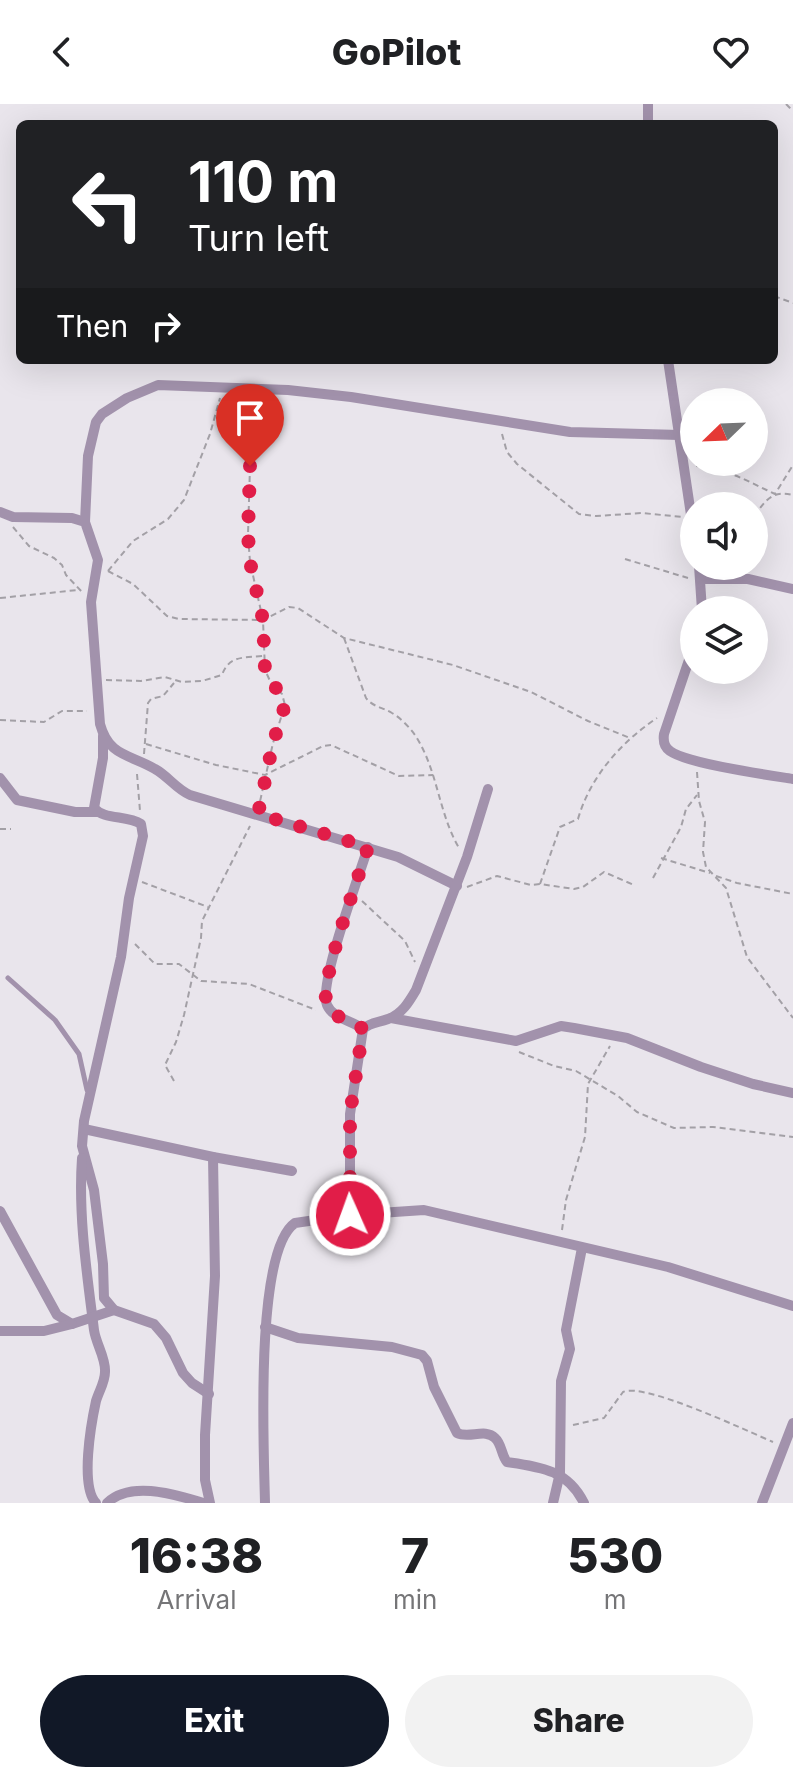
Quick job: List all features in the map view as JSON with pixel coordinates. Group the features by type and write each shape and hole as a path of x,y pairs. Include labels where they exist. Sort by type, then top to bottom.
{"street":[{"path":"97,812 93,804 103,758 103,736 95,683 91,602 98,560 85,522 88,456 96,422 102,414 127,398 158,385 224,386 351,397 570,432 680,435 669,364"},
{"path":"0,512 13,517 72,518 85,522"},
{"path":"752,580 793,589"},
{"path":"680,683 664,734 670,752 695,760 793,779"},
{"path":"103,736 118,752 156,769 181,791 398,857 456,888"},
{"path":"0,778 17,800 134,820 141,824 143,836 84,1129 82,1186 86,1268 96,1342 106,1372 96,1404 88,1477 89,1495 96,1503"},
{"path":"350,1215 350,1114 363,1029 390,1018 405,1007 421,978 467,857 488,789"},
{"path":"363,1029 352,1020 333,1013 325,1002 325,991 368,847"},
{"path":"390,1018 500,1040 516,1041 561,1026 617,1036 753,1084 793,1093"},
{"path":"84,1129 292,1171"},
{"path":"83,1152 94,1190 104,1298 114,1310 154,1324 166,1338 183,1373 209,1394"},
{"path":"107,1503 122,1494 149,1492 171,1493 207,1503 205,1480 215,1276 213,1157"},
{"path":"265,1503 265,1327 282,1242 295,1223 350,1215 424,1210 668,1267 793,1306"},
{"path":"0,1211 57,1315 72,1324"},
{"path":"553,1503 560,1473 561,1381 570,1349 566,1330 582,1248"},
{"path":"0,1331 44,1331 114,1310"},
{"path":"265,1327 298,1338 392,1347 422,1355 457,1433 465,1436 485,1433 497,1439 507,1462 560,1473 584,1503"},
{"path":"762,1503 793,1423"}],"lane":[{"path":"8,978 55,1020 79,1054 89,1099"}],"path":[{"path":"786,104 793,111"},
{"path":"93,586 133,541 168,519 184,500 210,434 224,386"},
{"path":"503,422 502,440 517,464 579,514 680,516"},
{"path":"768,497 775,494 793,465"},
{"path":"174,1081 165,1065 184,1015 202,921 258,814 265,775 285,705 282,694 271,683 265,670 263,620 250,562 248,535 250,466"},
{"path":"731,476 775,494 793,495"},
{"path":"12,527 29,546 62,565 66,575 91,602"},
{"path":"625,559 680,575"},
{"path":"108,571 133,584 167,616 179,619 263,620 289,607 298,608 344,638 453,665 531,692 630,738"},
{"path":"0,598 80,590"},
{"path":"344,638 371,705 396,715 412,732 433,775 439,792 439,804 451,835 467,857"},
{"path":"95,683 165,677 175,682 217,677 234,659 265,656"},
{"path":"141,824 140,763 146,744 148,703 163,696 175,682"},
{"path":"0,720 44,722 62,711 98,708"},
{"path":"540,884 560,827 578,819 601,772 630,738 671,708"},
{"path":"146,744 216,765 265,775 331,745 399,776 433,775"},
{"path":"695,760 705,822 703,852 706,867 726,888 747,957 793,1018"},
{"path":"653,878 661,858 681,827 686,809 699,793"},
{"path":"0,829 11,829"},
{"path":"661,858 737,883 793,894"},
{"path":"456,888 497,876 531,885 574,889 583,887 604,872 634,885"},
{"path":"134,879 208,907"},
{"path":"353,895 374,909 405,941 421,978"},
{"path":"124,932 155,964 179,964 201,981 249,984 312,1010 333,1013"},
{"path":"559,1243 566,1200 585,1137 590,1080 617,1036"},
{"path":"500,1040 511,1050 576,1071 618,1096 637,1112 674,1128 713,1127 793,1137"},
{"path":"561,1426 601,1420 623,1392 636,1389 785,1447"}],"route":[{"path":"250,466 248,535 250,562 263,620 265,670 271,683 282,694 285,705 265,775 258,814 368,847 325,991 325,1002 333,1013 352,1020 363,1029 350,1114 350,1215"}]}
